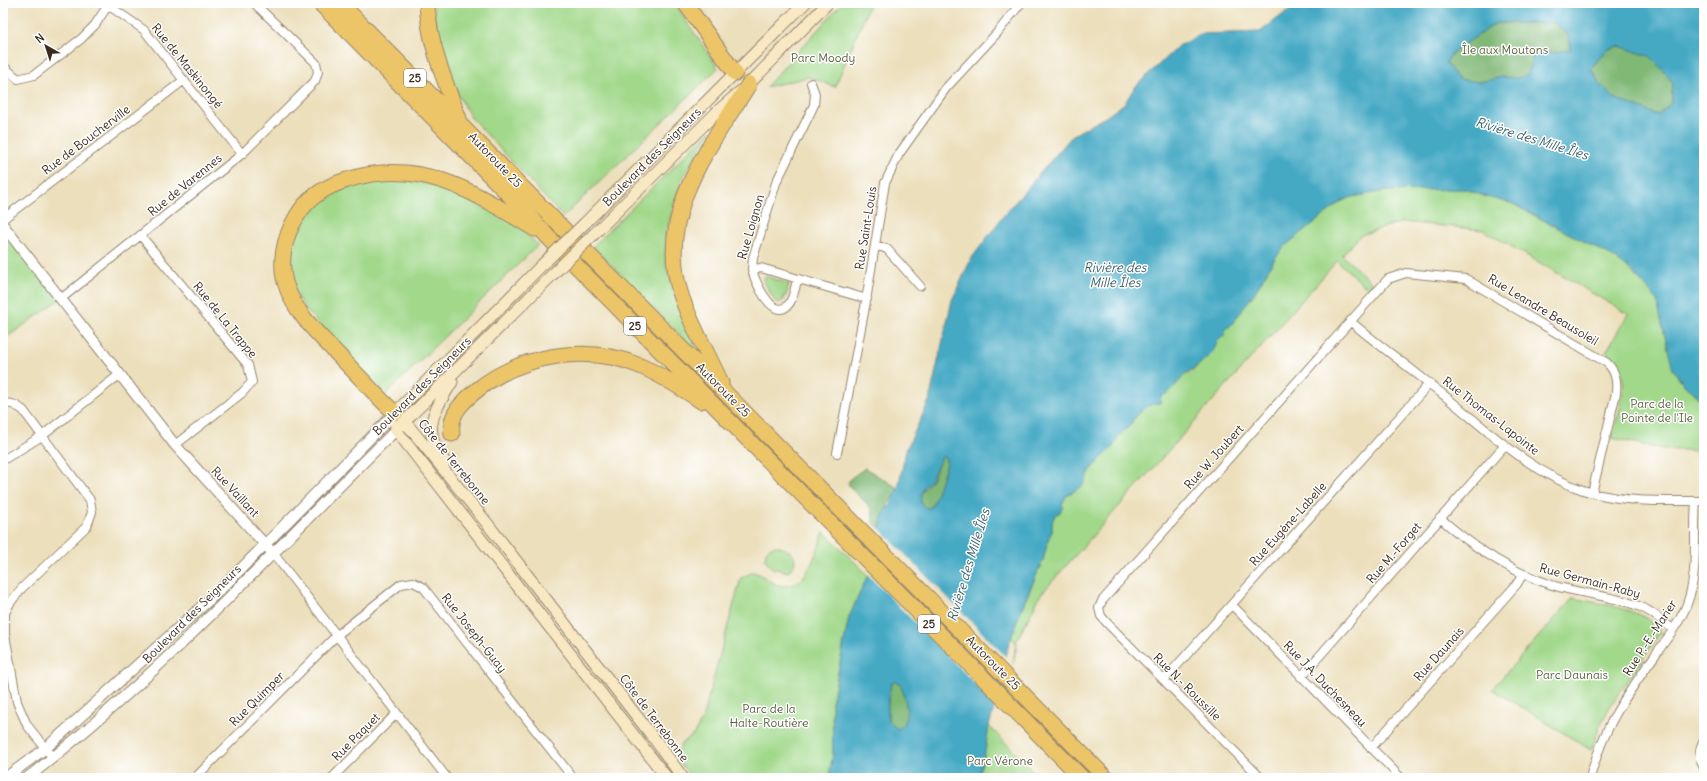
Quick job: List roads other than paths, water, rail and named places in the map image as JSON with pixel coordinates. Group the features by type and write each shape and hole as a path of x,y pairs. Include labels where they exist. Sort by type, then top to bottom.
{"highway":[{"name":"Autoroute 25","path":"320,3 525,211 548,237 1082,778"},
{"name":"Autoroute 25","path":"340,3 1106,778"},
{"path":"427,3 430,30 436,57 462,126"},
{"path":"685,3 735,73"},
{"path":"724,392 683,300 676,272 675,244 678,216 690,181 707,150 749,84"},
{"path":"398,422 298,310 289,294 284,278 284,252 291,227 303,207 328,188 349,179 387,172 412,173 439,179 465,188 493,203 548,237"},
{"path":"452,434 451,425 454,414 465,400 480,387 517,366 561,355 594,355 615,358 639,365 663,377 723,414"}],"main road":[{"name":"Boulevard des Seigneurs","path":"398,422 542,265 805,3"},
{"name":"Boulevard des Seigneurs","path":"398,422 465,362 719,110 749,84 828,3"},
{"path":"465,362 437,406 432,422 432,438 440,456 486,522"},
{"name":"Côte de Terrebonne","path":"398,422 486,522 656,741 682,778"},
{"name":"Côte de Terrebonne","path":"398,422 667,778"}],"street":[{"name":"Rue de Varennes","path":"62,298 242,154 315,81 318,72 316,63 254,3"},
{"name":"Rue Saint-Louis","path":"838,453 876,245 883,191 896,159 946,88 997,33 1021,3"},
{"path":"3,66 18,79 34,75 81,39 95,25 106,4"},
{"name":"Rue de Maskinongé","path":"106,4 144,30 242,154"},
{"name":"Rue de Boucherville","path":"3,219 184,80"},
{"name":"Rue Loignon","path":"811,83 815,94 814,105 776,183 752,258 752,269 761,268 866,300"},
{"name":"Rue Vaillant","path":"3,225 62,298 119,375 175,445 273,553 447,778"},
{"name":"Rue de La Trappe","path":"141,236 248,365 252,382 242,392 175,445"},
{"path":"876,245 887,249 920,286"},
{"path":"752,269 754,276 769,303 776,308 783,309 789,304 797,280"},
{"name":"Rue Leandre Beausoleil","path":"1350,321 1382,285 1394,276 1412,273 1460,278 1472,282 1603,359 1612,369 1617,386 1592,493"},
{"name":"Rue Thomas-Lapointe","path":"1350,321 1430,383 1505,445 1554,477 1592,493 1628,499 1700,501"},
{"name":"Rue W. Joubert","path":"1099,611 1102,601 1350,321"},
{"path":"3,460 42,436 119,375"},
{"name":"Rue Eugène-Labelle","path":"1164,680 1430,383"},
{"path":"3,405 6,403 15,405 23,410 90,500 92,512 87,526 22,588 5,613 5,635 17,702 27,725 53,758"},
{"name":"Boulevard des Seigneurs","path":"8,777 46,748 128,674 220,590 265,544 398,422"},
{"name":"Boulevard des Seigneurs","path":"27,778 53,758 139,684 273,553 398,422"},
{"name":"Rue M.-Forget","path":"1301,677 1505,445"},
{"name":"Rue P.-E.-Marier","path":"1590,778 1602,740 1615,712 1673,629 1684,609 1691,588 1700,501"},
{"name":"Rue Germain-Raby","path":"1440,518 1478,548 1523,574 1560,587 1636,606 1650,612 1673,629"},
{"name":"Rue Daunais","path":"1371,748 1517,584 1523,574"},
{"name":"Rue Joseph-Guay","path":"336,636 401,584 413,582 423,587 573,778"},
{"path":"220,590 228,598"},
{"name":"Rue J.A. Duchesneau","path":"1232,605 1401,778"},
{"name":"Rue N.- Roussille","path":"1099,611 1108,623 1261,778"},
{"name":"Rue Quimper","path":"195,778 336,636"},
{"path":"128,674 139,684"},
{"name":"Rue Paquet","path":"332,778 396,714"},
{"path":"1704,740 1699,753 1699,759 1704,768"}],"water":[{"name":"Rivière des Mille Îles","path":"1305,3 1704,3 1704,401 1685,386 1673,369 1659,312 1658,301 1631,270 1608,254 1511,203 1487,197 1465,189 1386,191 1352,197 1342,201 1285,246 1275,258 1255,292 1232,324 1225,330 1224,336 1218,340 1210,355 1184,375 1169,392 1161,396 1160,403 1148,406 1138,414 1132,421 1132,424 1118,436 1113,447 1091,469 1083,486 1067,495 1062,504 1063,507 1059,513 1055,515 1052,522 1052,532 1049,537 1043,560 1022,607 1005,656 1004,674 989,726 985,752 978,778 831,778 830,769 833,755 832,703 849,617 868,575 883,515 893,500 898,488 906,450 929,401 952,300 971,259 1004,215 1073,135 1107,116 1125,103 1134,88 1177,47 1200,34 1260,32 1290,9","holes":["1496,23 1554,23 1569,36 1570,49 1555,53 1538,49 1533,56 1528,75 1517,78 1502,77 1480,82 1458,79 1446,63 1452,53","1619,46 1649,56 1673,83 1671,104 1658,115 1614,98 1599,83 1591,68 1607,50","942,457 945,457 947,464 933,504 931,507 926,508 921,503 921,494 924,487 930,481","895,681 900,684 904,695 906,708 905,720 897,729 888,720 888,699 891,684"]}],"park label":[{"name":"Île aux Moutons","path":"1505,50"},
{"name":"Parc Moody","path":"823,58"},
{"name":"Parc de la Pointe de l'Ile","path":"1657,411"},
{"name":"Parc Daunais","path":"1572,675"},
{"name":"Parc de la Halte-Routière","path":"769,716"},
{"name":"Parc Vérone","path":"1000,761"}]}
